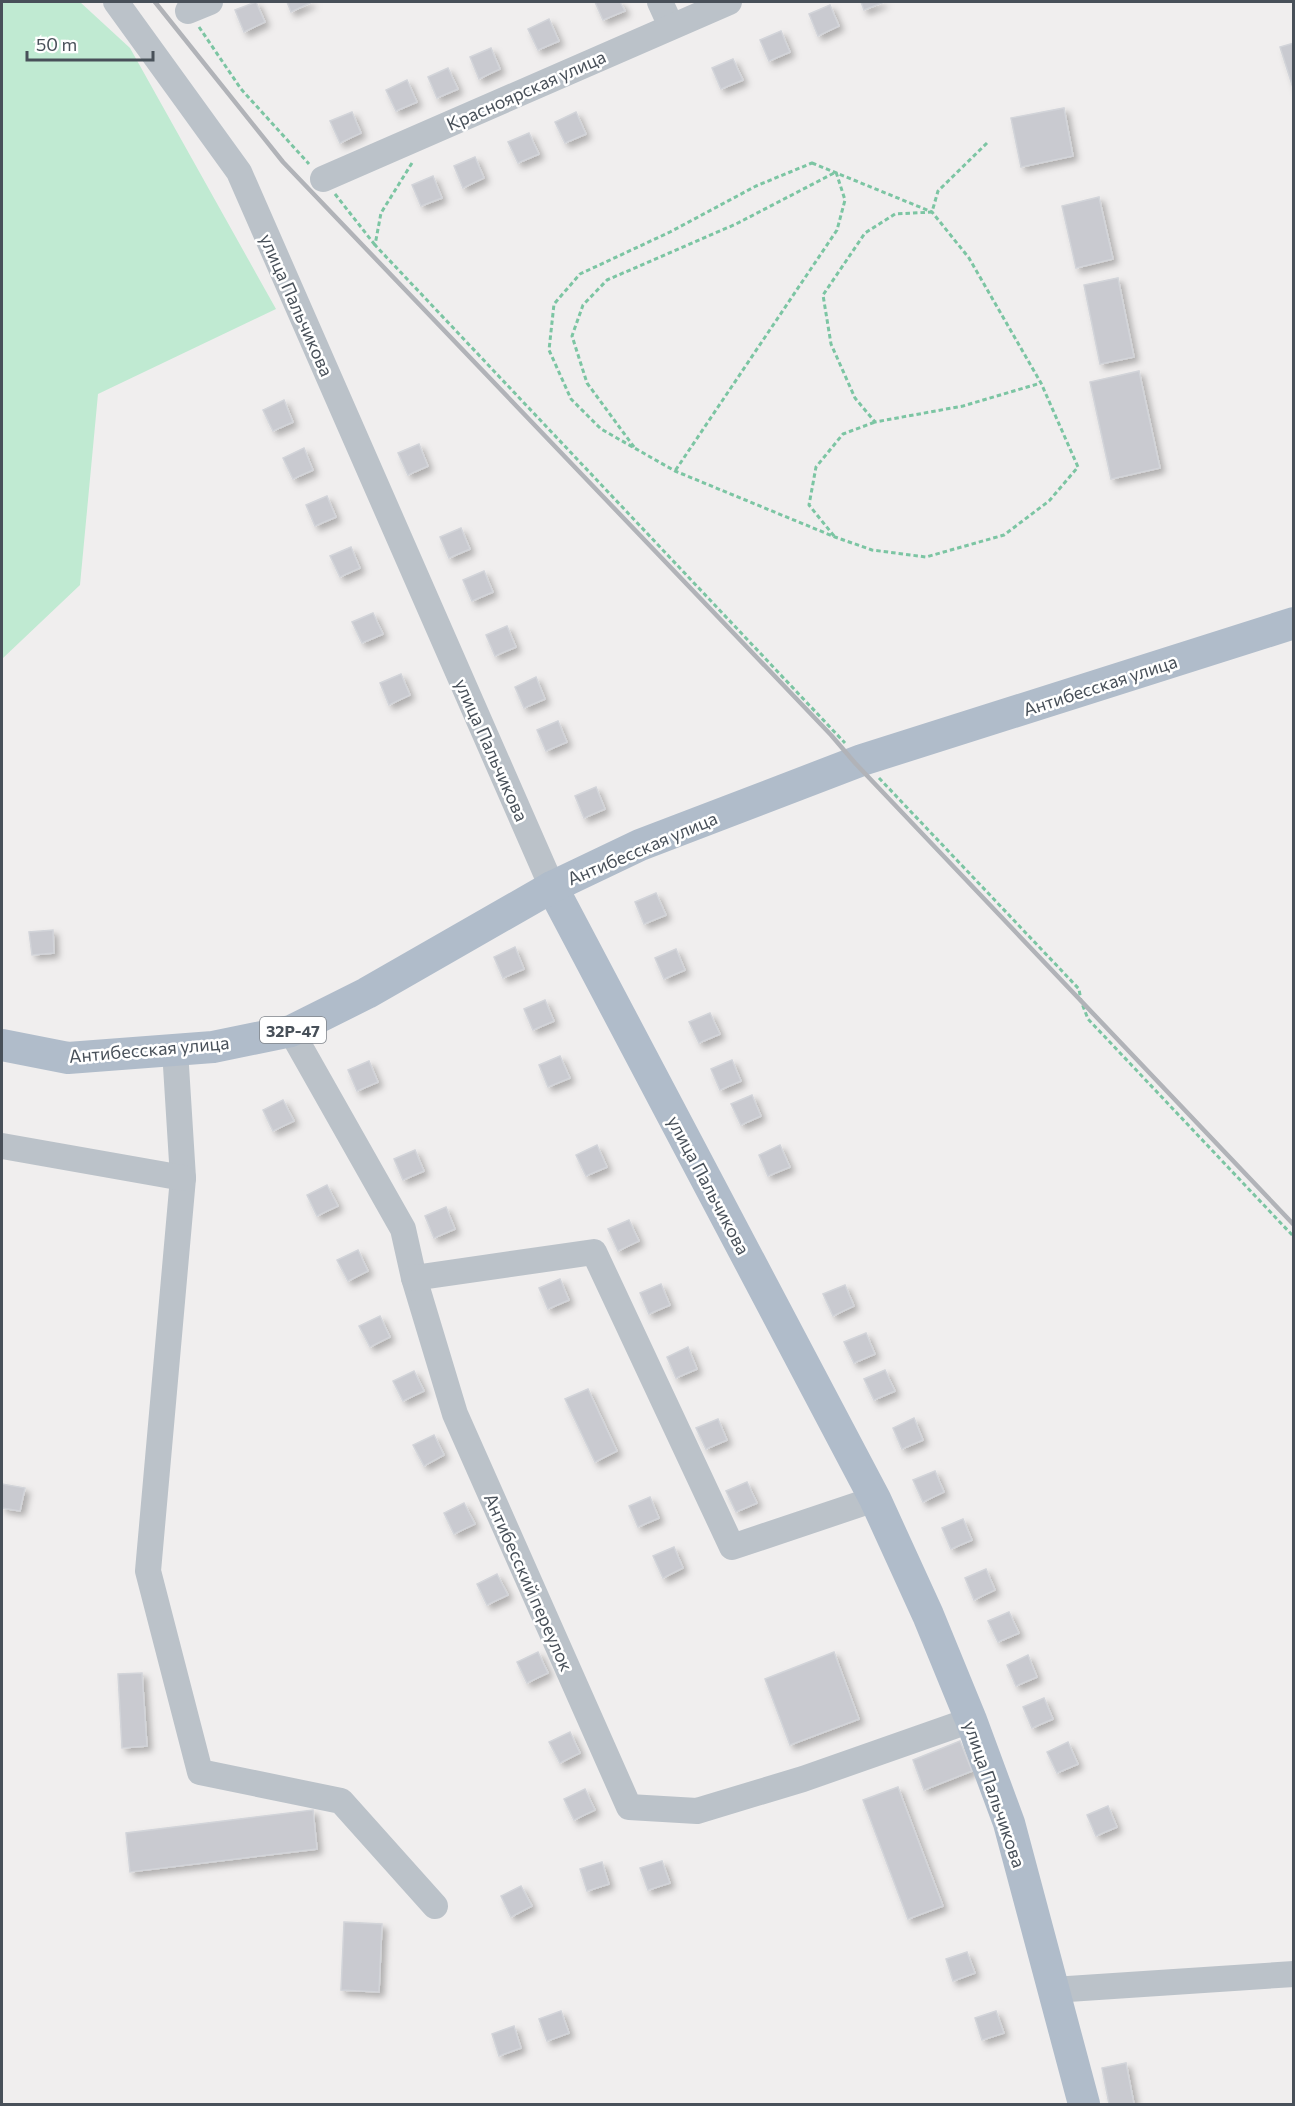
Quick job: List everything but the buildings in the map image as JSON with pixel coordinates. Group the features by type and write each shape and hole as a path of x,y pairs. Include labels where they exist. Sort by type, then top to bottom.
{"main road":[{"name":"Антибесская улица","path":"2,1045 68,1058 213,1047 291,1031 368,993 552,887 640,845 862,760 1293,623"},
{"name":"улица Пальчикова","path":"552,887 875,1499 928,1615 971,1719 1009,1823 1082,2103"}],"street":[{"name":"улица Пальчикова","path":"116,2 239,172 552,887"},
{"path":"660,2 672,27"},
{"name":"Красноярская улица","path":"323,179 729,2"},
{"name":"Антибесский переулок","path":"291,1031 403,1229 414,1278 455,1414 629,1807 697,1811 803,1779 971,1719"},
{"path":"175,1050 183,1178 148,1571 200,1772 341,1801 435,1906"},
{"path":"2,1146 183,1178"},
{"path":"414,1278 594,1252 732,1547 875,1499"},
{"path":"1053,1990 1293,1974"}],"path":[{"path":"199,6 240,89 323,179 375,245 1079,989 1088,1019 1293,1237"},
{"path":"375,245 381,213 429,133"},
{"path":"932,212 938,191 987,144"},
{"path":"812,163 836,172 932,212 969,258 1041,383 1078,468 1049,501 1004,535 926,557 872,550 675,471 601,429 571,399 549,350 555,304 580,274 670,232 756,186 812,163"},
{"path":"635,448 587,383 572,336 583,305 607,280 736,224 836,172"},
{"path":"675,471 837,230 845,200 836,172"},
{"path":"875,422 855,398 831,344 823,295 865,233 895,214 932,212"},
{"path":"835,537 808,505 816,467 843,434 875,422 963,406 1041,383"}],"green space":[{"path":"2,2 80,2 130,48 276,309 98,394 80,585 2,659"}],"railway":[{"path":"155,2 283,162 831,735 1294,1225"}]}
